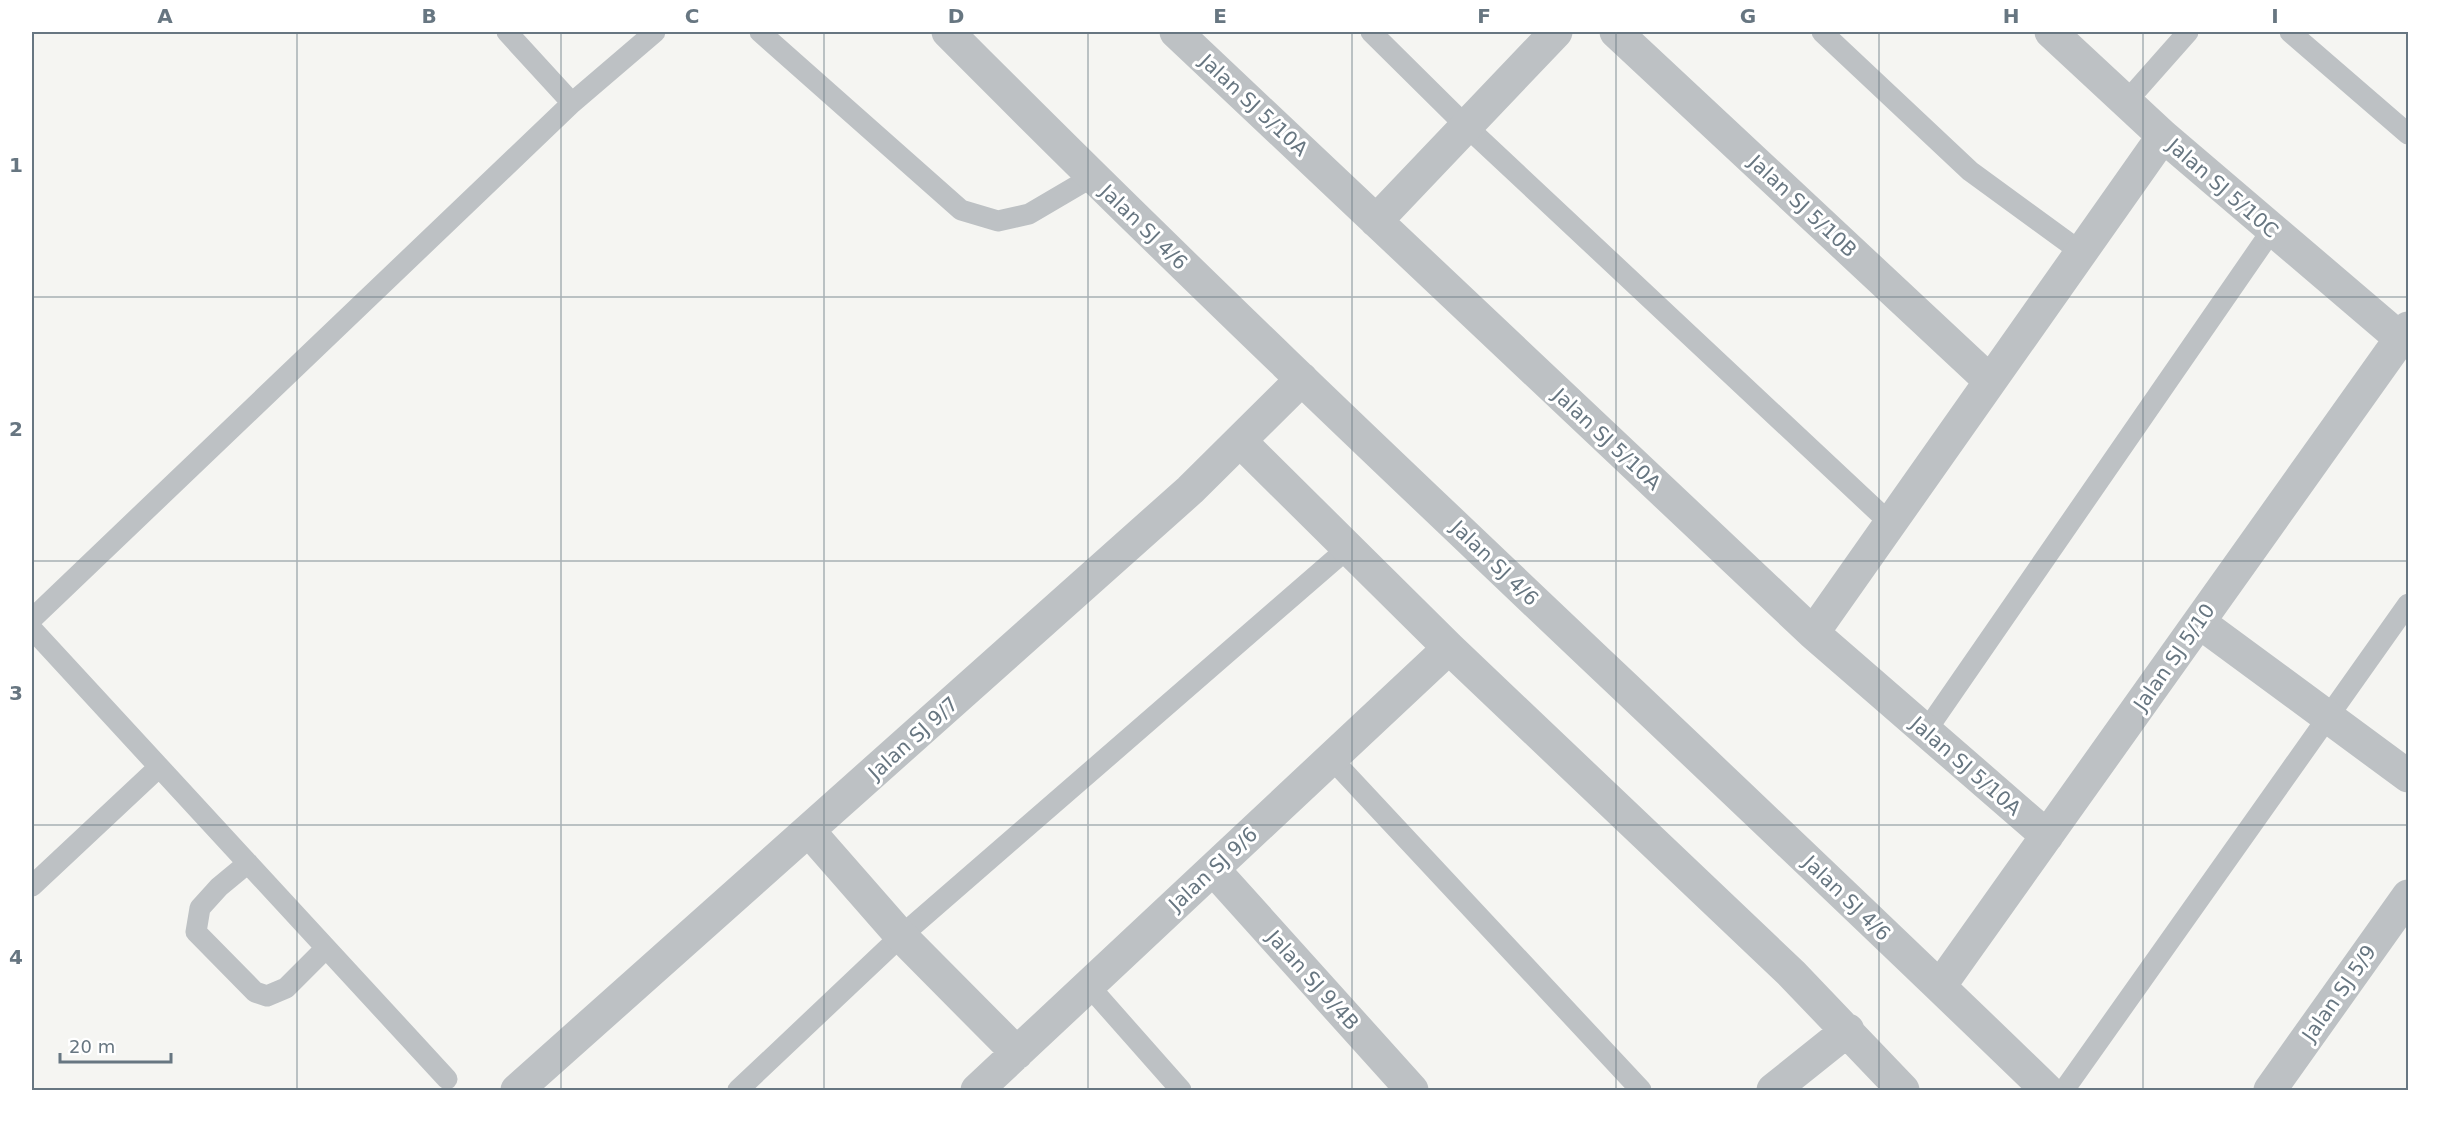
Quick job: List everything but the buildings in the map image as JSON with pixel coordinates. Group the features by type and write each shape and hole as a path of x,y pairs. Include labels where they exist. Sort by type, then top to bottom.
{"street":[{"name":"Jalan SJ 4/6","path":"948,32 1092,177 2047,1090"},
{"name":"Jalan SJ 5/10A","path":"1176,32 1813,633 2047,836"},
{"path":"1376,221 1556,32"},
{"name":"Jalan SJ 5/10B","path":"1616,32 1990,381"},
{"name":"Jalan SJ 5/10C","path":"2051,32 2163,136 2272,230 2404,333"},
{"path":"1813,633 2163,136"},
{"name":"Jalan SJ 5/10","path":"1940,986 2404,333"},
{"name":"Jalan SJ 9/7","path":"517,1090 1190,490 1302,379"},
{"path":"1240,441 1449,648 1792,974 1903,1090"},
{"path":"2199,622 2409,776"},
{"name":"Jalan SJ 9/6","path":"977,1090 1449,648"},
{"path":"809,831 902,936 1017,1053"},
{"name":"Jalan SJ 9/4B","path":"1214,869 1412,1090"},
{"name":"Jalan SJ 5/9","path":"2270,1090 2409,896"},
{"path":"1773,1090 1848,1030"}],"lane":[{"path":"507,32 573,103"},
{"path":"32,619 573,103 655,32"},
{"path":"760,32 961,210 998,221 1029,214 1092,177"},
{"path":"1371,32 1467,127 1890,522"},
{"path":"1822,32 1970,171 2081,252"},
{"path":"2126,102 2188,32"},
{"path":"2290,32 2409,134"},
{"path":"1926,731 2272,230"},
{"path":"738,1090 902,936 1348,548"},
{"path":"2064,1090 2327,716 2409,604"},
{"path":"32,629 447,1079"},
{"path":"1331,758 1641,1090"},
{"path":"32,886 158,768"},
{"path":"248,863 219,887 200,908 195,932 255,992 267,996 286,988 326,948"},
{"path":"1089,986 1181,1090"}]}
